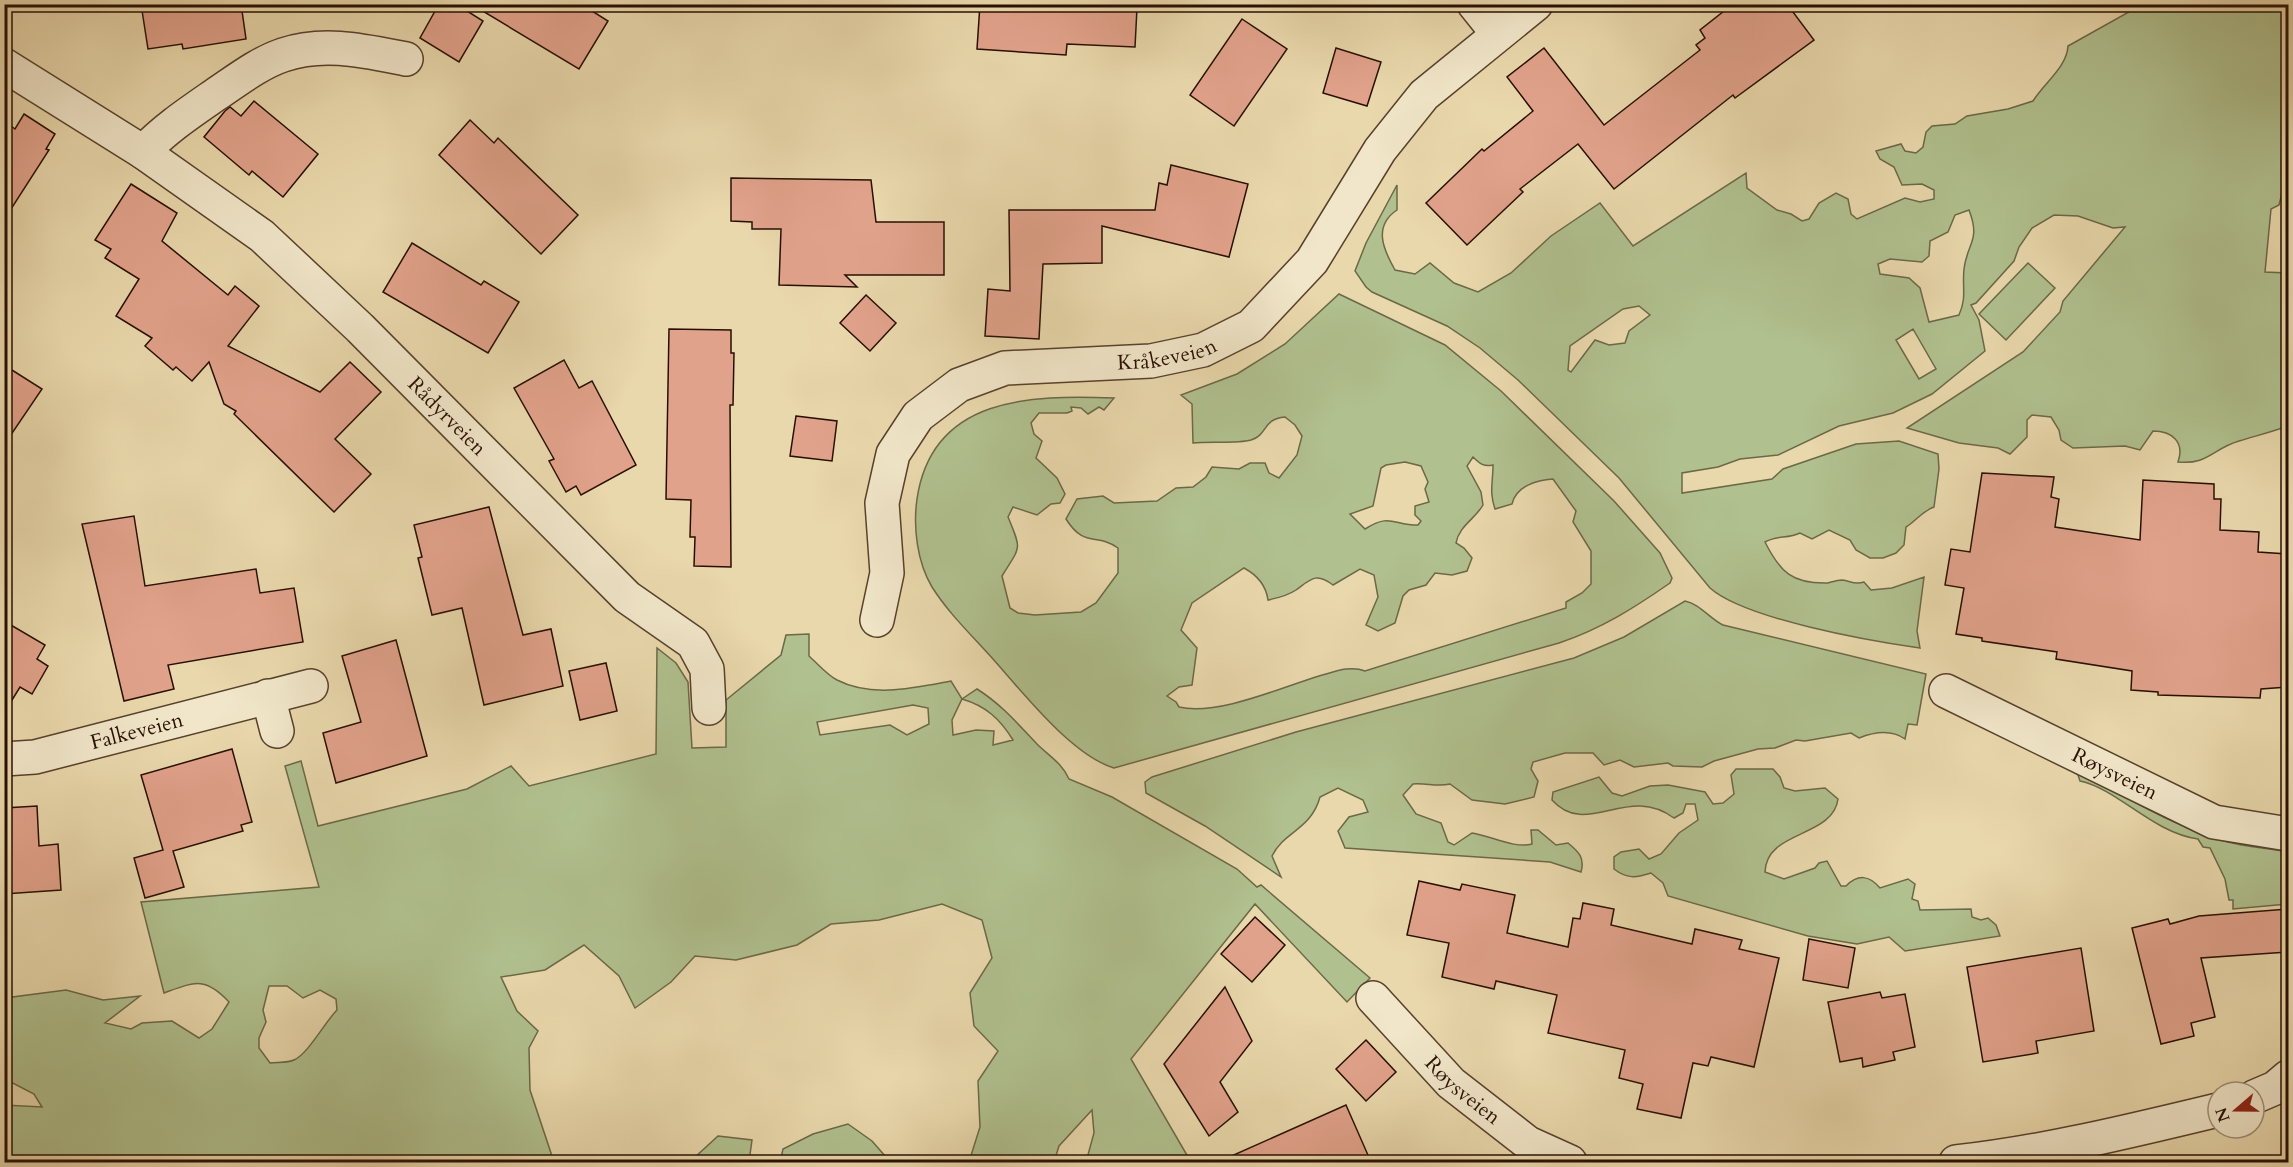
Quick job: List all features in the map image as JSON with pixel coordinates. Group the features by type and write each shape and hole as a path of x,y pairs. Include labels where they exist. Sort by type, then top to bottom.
{"street":[{"path":"1474,4 1498,34"},
{"name":"Kråkeveien","path":"877,620 887,573 882,503 892,454 918,416 959,385 1005,368 1151,361 1203,350 1251,326 1312,261 1380,150 1424,95 1536,4"},
{"path":"143,152 165,129 253,70 282,55 315,49 338,48 406,59"},
{"name":"Rådyrveien","path":"4,65 143,152 262,236 360,328 627,597 693,643 706,669 709,708"},
{"name":"Falkeveien","path":"4,759 35,757 311,686"},
{"name":"Røysveien","path":"1946,691 2214,822 2289,834"},
{"path":"268,696 278,731"},
{"name":"Røysveien","path":"1373,998 1452,1083 1528,1143 1570,1162"},
{"path":"2266,1092 2289,1077"},
{"path":"1956,1162 2007,1156 2112,1136 2206,1113"}],"green space":[{"path":"2143,4 2288,5 2288,169 2279,205 2271,209 2265,272 2288,273 2288,426 2230,444 2203,459 2188,462 2178,462 2180,449 2175,439 2166,433 2153,431 2140,450 2125,446 2073,448 2061,440 2059,430 2051,417 2032,415 2027,420 2027,437 2010,454 1998,448 1959,443 1907,428 2023,352 2060,312 2063,301 2125,227 2113,228 2078,216 2054,215 2032,228 2019,247 2014,261 1976,303 1971,305 1979,320 1985,351 1932,394 1893,413 1839,426 1778,455 1740,459 1718,467 1682,473 1682,493 1772,479 1783,469 1856,444 1899,441 1938,454 1939,469 1934,507 1906,527 1904,545 1896,553 1883,558 1870,558 1856,550 1850,540 1829,530 1812,539 1800,533 1773,538 1765,542 1782,568 1796,578 1805,581 1816,583 1842,580 1855,583 1864,582 1871,590 1892,588 1924,577 1917,631 1920,648 1841,634 1779,619 1727,599 1710,588 1619,478 1518,380 1480,348 1447,326 1372,292 1355,271 1366,243 1397,185 1397,210 1385,223 1382,238 1395,270 1415,274 1430,263 1454,283 1478,292 1511,273 1551,236 1600,203 1633,246 1746,173 1747,188 1777,210 1791,214 1802,221 1809,219 1819,203 1836,193 1848,199 1851,214 1857,219 1905,198 1920,202 1934,199 1934,190 1922,184 1902,185 1894,167 1880,159 1876,151 1901,144 1905,151 1916,153 1923,147 1926,132 1932,126 1955,124 1967,116 2008,109 2033,101 2064,61 2068,46","holes":["1969,210 1974,229 1964,269 1964,298 1959,315 1929,322 1920,288 1909,278 1880,274 1878,264 1890,259 1922,262 1929,256 1930,241 1948,232 1955,215","1639,306 1650,315 1629,331 1625,343 1609,345 1595,340 1571,372 1568,370 1570,346 1623,309","1913,329 1936,369 1919,379 1896,340"]},
{"path":"2028,263 2055,288 2006,340 1979,314"},
{"path":"1339,294 1445,345 1501,391 1614,501 1660,553 1672,578 1670,583 1617,617 1559,643 1114,768 1083,752 1052,725 956,618 932,587 923,567 916,533 917,499 926,465 942,439 964,421 990,409 1019,401 1050,398 1114,398 1104,410 1099,407 1088,414 1081,408 1071,407 1072,411 1067,413 1039,413 1031,423 1034,434 1042,441 1036,458 1057,478 1065,494 1060,503 1051,504 1037,515 1013,507 1008,517 1017,542 1016,553 1002,576 1010,608 1018,613 1035,615 1081,612 1096,603 1118,573 1118,548 1110,543 1085,537 1073,528 1066,519 1077,499 1103,496 1114,503 1157,501 1176,488 1193,487 1206,477 1212,467 1239,469 1250,463 1265,463 1269,473 1279,478 1297,455 1302,436 1295,425 1285,417 1272,421 1260,435 1251,440 1193,443 1192,404 1181,395 1237,374 1285,344","holes":["1473,457 1482,464 1493,465 1492,492 1495,509 1512,504 1518,493 1528,485 1553,479 1576,511 1573,522 1591,551 1591,584 1582,593 1566,602 1566,608 1365,671 1359,669 1336,671 1230,704 1194,709 1179,707 1167,696 1179,687 1192,685 1197,648 1181,630 1192,603 1244,568 1260,581 1268,600 1289,594 1314,578 1322,579 1333,585 1360,569 1374,575 1378,597 1366,625 1378,631 1395,623 1403,596 1409,590 1426,585 1435,573 1452,575 1467,571 1472,558 1464,548 1456,543 1460,532 1483,505 1481,492 1467,466","1405,462 1421,466 1428,482 1425,489 1429,502 1415,506 1415,515 1421,521 1418,525 1386,521 1373,524 1365,529 1350,514 1373,506 1381,468"]},
{"path":"1685,601 1695,605 1723,625 1926,674 1917,725 1908,724 1905,739 1882,732 1859,738 1851,733 1805,741 1796,740 1775,748 1758,749 1714,761 1702,767 1673,766 1668,763 1634,767 1620,760 1604,765 1593,753 1565,753 1533,762 1531,769 1538,781 1534,797 1505,804 1472,800 1450,784 1413,784 1403,795 1416,814 1441,823 1448,842 1454,845 1472,833 1511,844 1532,844 1531,830 1538,830 1556,845 1568,843 1575,849 1582,859 1581,872 1550,862 1345,848 1338,831 1349,817 1368,812 1363,800 1338,788 1320,797 1310,817 1277,848 1272,856 1281,877 1205,826 1146,793 1145,782 1152,777 1296,732 1574,658 1624,637"},
{"path":"809,634 809,656 833,678 864,689 893,690 951,681 962,699 977,689 1009,715 1059,764 1069,779 1112,797 1237,869 1257,887 1261,885 1370,978 1347,1002 1255,904 1131,1059 1191,1162 1086,1162 1094,1133 1092,1110 1059,1146 1054,1162 969,1162 980,1127 978,1081 998,1051 974,1026 970,993 992,958 982,920 942,904 879,920 831,924 797,945 736,960 695,956 671,982 635,1008 619,976 584,945 545,970 501,977 517,1011 538,1031 529,1048 530,1090 554,1162 5,1162 4,1105 42,1107 34,1094 5,1079 5,998 66,990 103,1000 140,996 105,1023 131,1029 142,1023 172,1021 199,1038 212,1029 229,1002 213,988 199,984 183,986 164,993 141,902 319,887 285,766 301,761 318,826 467,789 511,766 529,786 656,754 657,648 676,663 688,682 692,748 726,747 726,700 781,655 786,635","holes":["962,699 992,714 1013,740 993,745 994,731 976,730 953,735 952,720","913,705 928,708 929,724 907,735 890,725 820,735 817,722","269,986 287,986 303,998 320,990 336,999 337,1010 299,1057 289,1062 270,1063 259,1048 259,1038 266,1022 263,1010"]},
{"path":"2066,761 2182,826 2232,843 2288,852 2288,904 2233,909 2233,900 2229,900 2225,879 2210,848 2203,847 2198,839 2166,829 2108,793 2080,781 2078,775 2063,763"},
{"path":"1736,769 1773,769 1780,777 1784,788 1795,791 1825,788 1838,799 1833,812 1825,821 1776,848 1768,858 1765,872 1784,879 1815,868 1819,863 1827,861 1841,886 1846,886 1859,878 1868,878 1880,888 1908,879 1915,884 1912,899 1918,901 1920,910 1971,909 1972,917 1981,920 1988,918 1996,925 2000,936 1905,951 1889,937 1857,944 1808,936 1668,896 1663,883 1651,873 1632,877 1623,875 1614,869 1614,857 1621,852 1639,849 1649,859 1661,854 1679,833 1698,820 1695,804 1686,804 1683,813 1674,818 1657,809 1640,806 1594,814 1579,814 1565,811 1552,800 1553,792 1599,777 1612,793 1622,796 1650,786 1668,785 1705,792 1713,804 1723,803 1734,794 1731,775"},
{"path":"848,1124 872,1141 886,1157 881,1162 780,1162 783,1149 813,1134"},
{"path":"718,1136 752,1140 749,1162 694,1162 693,1159"}],"building":[{"path":"141,4 241,4 246,39 183,49 182,44 148,49"},
{"path":"439,4 456,4 483,21 459,62 420,38"},
{"path":"471,4 581,4 608,21 579,69"},
{"path":"980,4 1137,8 1135,47 1067,44 1066,55 977,49"},
{"path":"1733,4 1787,4 1814,40 1735,98 1733,95 1614,189 1578,144 1520,189 1523,192 1467,245 1426,203 1482,149 1484,151 1533,111 1507,77 1544,48 1604,125 1700,50 1696,45 1705,38 1700,30"},
{"path":"1242,19 1287,49 1234,126 1190,95"},
{"path":"1336,48 1381,62 1367,106 1323,93"},
{"path":"254,101 318,154 283,197 252,171 249,175 204,137 230,107 241,116"},
{"path":"24,114 55,134 46,149 49,150 4,220 4,121 15,129"},
{"path":"470,120 494,143 498,138 578,215 541,254 439,155"},
{"path":"1171,165 1248,184 1229,257 1102,226 1102,263 1043,264 1039,339 985,336 988,289 1010,291 1009,210 1155,210 1159,183 1167,185"},
{"path":"731,178 871,180 876,222 944,222 944,275 845,275 857,287 779,285 781,229 752,229 752,222 731,221"},
{"path":"131,184 177,213 162,241 228,295 235,286 259,306 228,346 320,392 350,362 381,392 335,439 371,474 334,512 234,414 236,411 224,404 209,362 192,381 176,367 173,370 145,346 152,338 116,316 139,279 105,258 111,249 95,240"},
{"path":"412,243 481,285 484,281 519,302 488,353 383,292"},
{"path":"866,295 896,323 870,351 840,323"},
{"path":"669,329 731,330 731,353 734,353 733,405 730,405 731,567 694,566 695,537 690,537 691,500 666,499"},
{"path":"564,360 579,388 592,381 636,465 581,495 576,486 566,492 549,461 554,459 514,388"},
{"path":"4,365 42,389 4,445"},
{"path":"796,416 837,421 832,461 790,456"},
{"path":"1982,473 2054,477 2051,497 2059,499 2055,527 2140,540 2143,480 2214,484 2214,499 2221,499 2220,530 2259,532 2258,552 2289,554 2289,687 2261,689 2260,698 2158,695 2158,692 2131,690 2132,671 2056,659 2057,652 1982,641 1982,638 1956,634 1964,588 1945,585 1951,549 1970,552"},
{"path":"489,507 523,635 551,629 563,686 484,705 462,608 432,615 418,558 422,557 414,525"},
{"path":"134,516 145,586 256,569 260,593 294,588 303,642 168,665 174,689 124,701 82,524"},
{"path":"4,621 45,645 37,659 48,666 32,694 20,687 4,713"},
{"path":"396,640 427,756 336,783 323,733 361,722 342,656"},
{"path":"606,663 617,711 580,720 569,671"},
{"path":"232,749 252,822 241,825 243,831 173,851 184,887 145,898 134,858 163,850 141,775"},
{"path":"37,806 39,846 58,844 61,890 4,894 4,808"},
{"path":"1419,881 1460,890 1462,884 1515,895 1507,933 1568,947 1573,918 1580,919 1583,903 1614,909 1611,925 1692,944 1695,929 1742,940 1739,949 1779,958 1754,1067 1711,1057 1708,1066 1693,1063 1681,1118 1637,1109 1643,1084 1619,1078 1625,1050 1548,1033 1557,995 1496,981 1494,989 1442,977 1449,943 1407,935"},
{"path":"2289,909 2289,952 2201,958 2215,1017 2191,1023 2194,1036 2161,1044 2132,928 2168,919 2170,924 2199,916"},
{"path":"1255,917 1285,945 1252,982 1221,954"},
{"path":"1809,939 1855,948 1848,988 1803,980"},
{"path":"2081,948 2094,1031 2036,1041 2038,1053 1983,1062 1967,967"},
{"path":"1225,987 1252,1041 1220,1082 1238,1112 1209,1136 1164,1064"},
{"path":"1880,992 1882,998 1905,994 1915,1047 1893,1052 1895,1060 1863,1067 1862,1058 1840,1062 1828,1002"},
{"path":"1366,1040 1396,1072 1366,1101 1336,1069"},
{"path":"1346,1105 1371,1162 1218,1162"}]}
